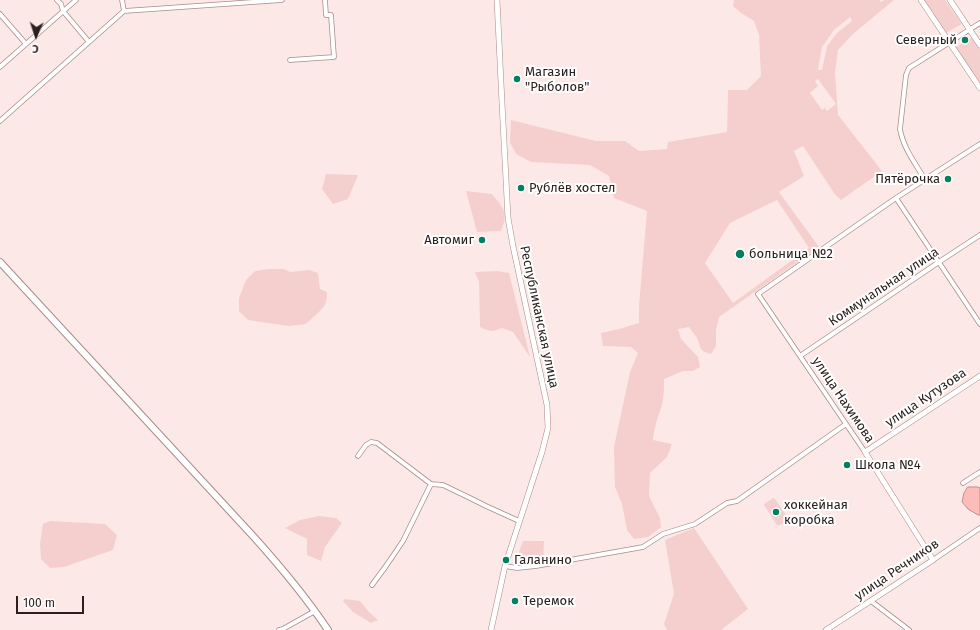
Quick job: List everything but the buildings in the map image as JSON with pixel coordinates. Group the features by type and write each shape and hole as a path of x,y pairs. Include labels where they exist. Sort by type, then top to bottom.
{"main road":[{"path":"0,262 282,568 328,630"}],"street":[{"path":"56,0 61,4 63,11 90,42"},
{"path":"0,67 76,0"},
{"path":"122,0 124,10"},
{"path":"0,121 124,10 282,0"},
{"path":"290,60 334,57 331,15 326,15 325,0"},
{"name":"Республиканская улица","path":"491,630 505,566 542,452 548,428 547,405 512,246 508,218 497,0"},
{"path":"921,0 980,88"},
{"path":"950,0 980,45"},
{"path":"0,14 26,44"},
{"path":"925,180 901,137 900,129 906,75 909,68 980,23"},
{"path":"980,144 896,198 980,324"},
{"name":"улица Нахимова","path":"896,198 758,294 865,452 933,560"},
{"name":"Коммунальная улица","path":"800,356 980,235"},
{"name":"улица Кутузова","path":"865,452 980,376"},
{"path":"505,566 518,568 536,566 643,547 664,534 695,524 727,504 737,501 846,424"},
{"path":"358,456 366,445 371,442 377,444 431,484 443,486 519,521"},
{"path":"963,483 980,472"},
{"path":"372,585 403,542 431,484"},
{"name":"улица Речников","path":"826,630 980,528"},
{"path":"871,601 909,630"},
{"path":"279,630 315,611"}],"shaded area":[{"path":"734,0 879,0 881,2 884,0 894,0 853,34 838,50 835,73 838,115 882,171 841,200 834,193 803,146 794,151 804,176 779,192 819,247 719,317 716,330 716,346 711,354 704,352 701,349 697,338 689,327 678,329 681,339 698,357 700,367 693,371 683,371 664,379 663,402 655,427 653,440 672,444 667,457 650,473 649,496 660,518 661,527 648,537 634,539 627,530 622,504 615,487 614,447 630,372 638,353 631,347 603,346 601,333 639,323 639,306 647,211 614,198 609,176 590,165 531,162 516,154 510,142 511,120 596,141 625,141 639,151 667,149 668,142 727,132 728,90 747,90 761,76 759,35 754,21 733,6","holes":["850,17 852,21 837,33 827,46 822,70 818,70 822,47 834,30","818,79 836,104 827,111 825,108 822,110 810,93 818,86 815,81","777,200 809,248 733,303 705,263 730,223"]},
{"path":"924,0 945,0 962,24 946,33"},
{"path":"972,37 980,49 980,82 955,48"},
{"path":"326,174 358,175 348,199 333,204 322,189"},
{"path":"466,191 492,194 500,203 505,215 501,231 477,232"},
{"path":"284,269 290,272 309,270 318,273 320,289 327,292 327,300 321,310 306,324 289,326 248,320 239,311 239,298 246,280 255,271"},
{"path":"497,271 509,273 530,357 513,332 502,328 491,331 480,327 479,282 475,272"},
{"path":"968,487 980,488 980,515 968,509 962,502 964,493"},
{"name":"хоккейная коробка","path":"773,498 788,518 780,525 777,525 764,505"},
{"path":"319,516 336,518 342,523 325,547 321,561 307,555 307,539 285,528 300,520"},
{"path":"50,521 105,524 117,535 113,550 64,567 50,568 41,559 40,544 43,524"},
{"path":"694,528 748,609 721,630 667,630 664,624 674,594 665,540"},
{"path":"523,541 544,541 543,564 522,565 516,560"},
{"path":"345,599 360,601 378,620 371,623 353,612 343,601"}],"place":[{"name":"Северный","path":"965,40"},
{"name":"Магазин \"Рыболов\"","path":"517,79"},
{"name":"Пятёрочка","path":"948,179"},
{"name":"Рублёв хостел","path":"521,188"},
{"name":"Автомиг","path":"482,240"},
{"name":"больница №2","path":"740,254"},
{"name":"Школа №4","path":"847,465"},
{"name":"хоккейная коробка","path":"776,512"},
{"name":"Галанино","path":"506,560"},
{"name":"Теремок","path":"515,601"}]}
